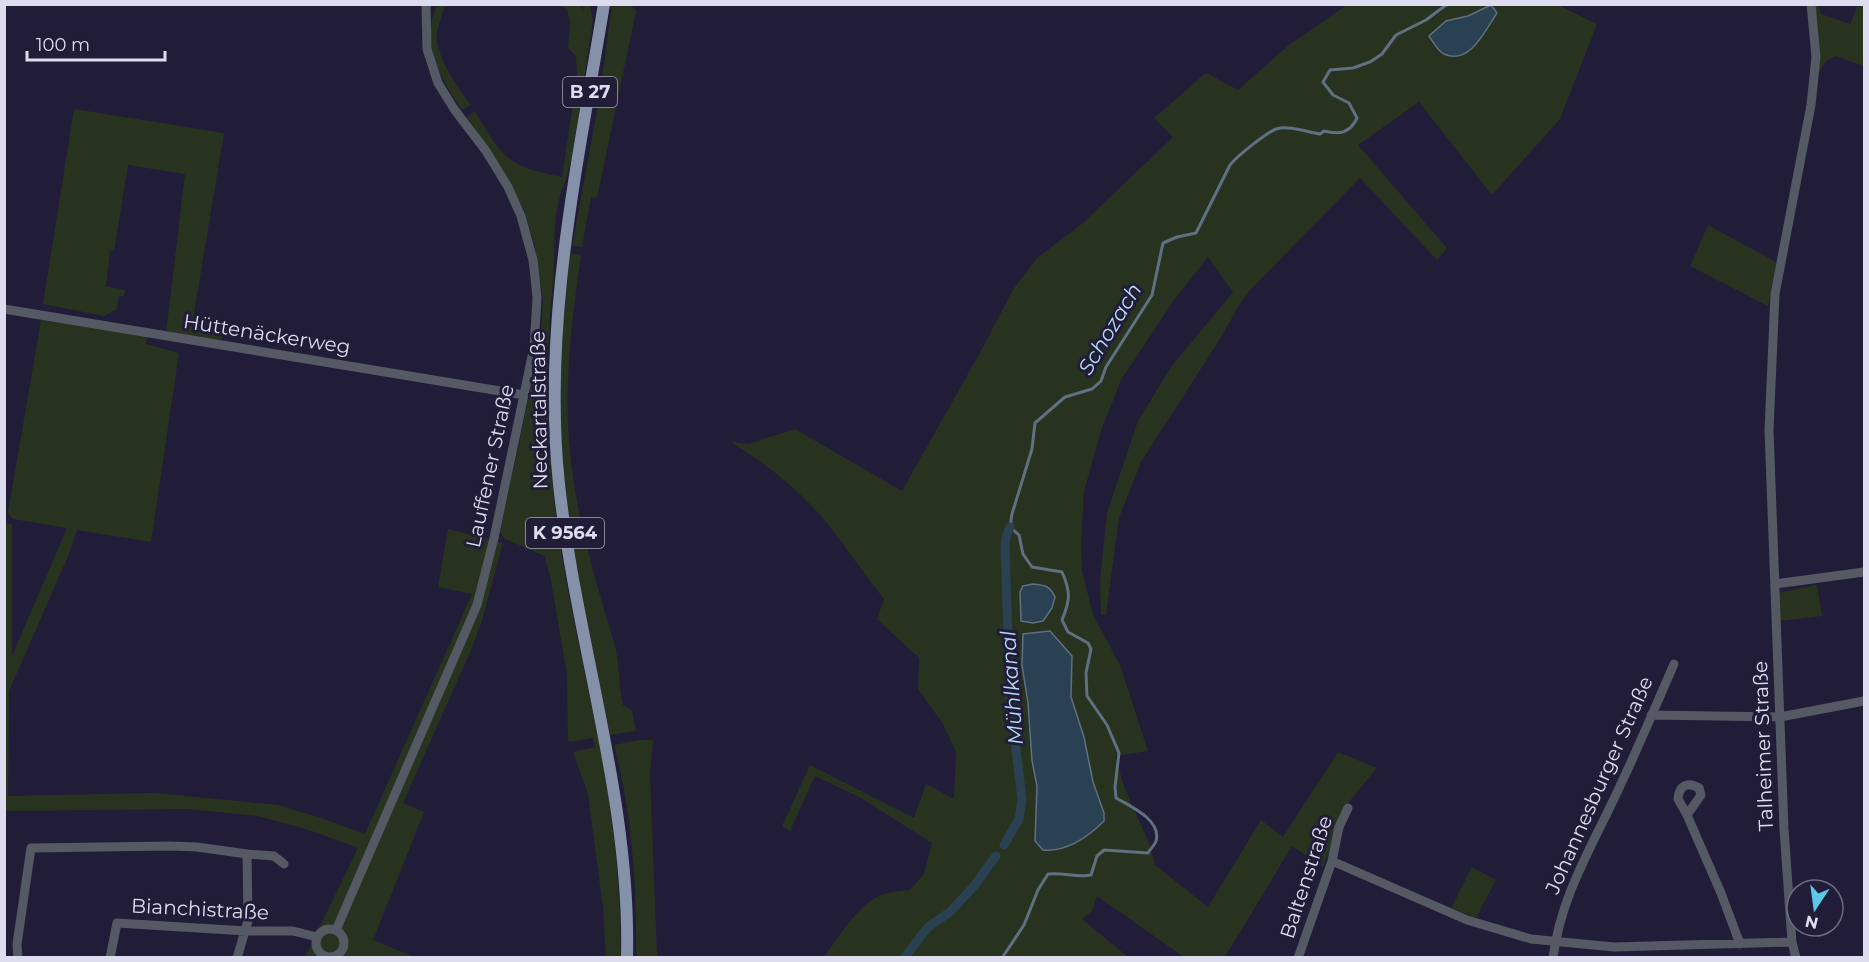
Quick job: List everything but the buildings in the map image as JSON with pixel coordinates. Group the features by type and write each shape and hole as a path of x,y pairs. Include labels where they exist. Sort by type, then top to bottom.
{"main road":[{"name":"Neckartalstraße","path":"604,4 567,236 556,327 555,394 559,482 574,584 615,800 625,879 627,957"}],"street":[{"name":"Talheimer Straße","path":"1796,957 1792,942 1784,830 1768,430 1775,294 1811,105 1816,57 1811,4"},
{"name":"Lauffener Straße","path":"316,937 316,948 325,957 335,956 343,949 343,938 336,930 477,605 494,538 534,346 537,298 533,260 521,216 508,187 486,151 454,109 438,83 427,49 426,6"},
{"name":"Hüttenäckerweg","path":"4,309 524,395"},
{"path":"1775,584 1864,572"},
{"name":"Johannesburger Straße","path":"1553,957 1567,895 1620,787 1674,664"},
{"path":"1651,715 1780,717 1864,701"},
{"name":"Baltenstraße","path":"1299,957 1332,861 1339,827 1348,808"},
{"path":"1687,815 1721,893 1740,944"},
{"path":"18,957 16,944 31,848 197,847 274,856 284,864"},
{"path":"237,957 246,931 249,910 247,854"},
{"path":"1332,861 1467,920 1531,939 1592,946 1792,942"},
{"name":"Bianchistraße","path":"110,957 117,923 246,931 293,931 316,937"},
{"path":"316,937 325,929 336,930"},
{"path":"1592,946 1594,957"}],"green space":[{"path":"437,5 445,5 437,32 439,51 448,71 471,105 462,110 435,60 431,33 432,19"},
{"path":"559,5 580,5 584,12 582,5 590,5 593,21 572,158 559,199 555,222 548,351 550,457 563,562 611,811 618,884 621,957 606,957 603,908 588,794 573,752 595,747 593,738 570,742 568,740 567,675 545,556 505,539 500,532 541,336 543,298 535,247 524,209 467,117 475,111 492,140 508,158 529,169 562,177 577,77 576,56 568,48 570,23 567,9"},
{"path":"612,5 631,5 636,11 597,198 591,197 582,247 572,246 598,106"},
{"path":"1347,5 1491,5 1558,5 1597,24 1560,119 1492,195 1419,102 1358,145 1447,248 1437,260 1360,178 1251,289 1141,462 1119,518 1106,615 1101,615 1100,580 1107,513 1138,421 1171,367 1233,292 1208,257 1174,300 1121,380 1101,431 1084,491 1082,571 1093,615 1120,665 1148,751 1115,756 1125,789 1149,843 1155,865 1208,907 1261,820 1283,837 1338,752 1377,768 1348,803 1323,867 1292,846 1225,957 1184,957 1097,896 1092,911 1082,919 1128,957 824,957 862,908 885,894 910,890 924,874 932,843 861,798 815,776 790,831 782,826 810,765 914,818 926,784 954,799 956,752 943,724 918,689 919,658 877,619 884,599 826,522 805,499 770,469 731,442 748,444 795,429 902,491 1014,288 1037,258 1083,223 1173,137 1154,118 1206,73 1238,90 1289,45","holes":["1491,5 1497,13 1472,49 1429,36 1446,21 1468,16","1072,656 1071,697 1084,737 1093,782 1104,813 1097,828 1076,843 1035,828 1037,786 1032,761 1028,703 1022,665"]},
{"path":"1814,5 1818,5 1821,14 1850,24 1858,5 1864,5 1864,66 1835,56 1826,61 1819,73 1818,27"},
{"path":"74,109 224,133 192,325 223,331 221,342 166,333 185,174 128,165 114,251 110,251 106,286 125,290 124,296 119,296 117,309 104,316 43,304"},
{"path":"1708,225 1776,262 1768,306 1690,266"},
{"path":"571,253 581,255 568,377 568,427 573,475 587,548 616,650 623,705 632,710 636,731 610,735 575,559 564,464 561,358"},
{"path":"41,320 147,334 146,344 179,353 151,542 77,530 69,554 9,691 8,796 154,793 278,805 365,834 472,594 438,587 448,529 503,543 472,648 403,803 424,812 373,940 414,957 305,957 358,848 309,830 258,816 188,809 5,811 5,523 12,524 12,656 67,528 13,519 8,513"},
{"path":"1817,585 1822,616 1779,621 1777,593"},
{"path":"653,740 650,773 657,957 636,957 636,904 632,850 625,797 614,745"},
{"path":"1472,867 1496,880 1476,918 1451,908"}],"water":[{"path":"1491,5 1497,13 1476,44 1462,55 1444,54 1429,36 1446,21 1468,16"},
{"path":"1033,584 1047,587 1055,597 1052,608 1043,621 1033,623 1021,621 1020,592 1023,586"},
{"path":"1050,631 1072,656 1071,697 1084,737 1093,782 1104,813 1104,821 1076,843 1060,849 1043,850 1035,841 1037,786 1032,761 1028,703 1022,665 1023,634"}],"waterway":[{"name":"Schozach","path":"1002,958 1024,925 1038,890 1048,874 1091,875 1097,856 1104,850 1148,853 1155,842 1157,833 1150,820 1116,798 1119,753 1107,725 1087,696 1086,673 1091,649 1088,643 1068,632 1062,620 1068,596 1062,572 1032,567 1023,554 1019,535 1010,527 1032,449 1035,423 1065,397 1092,389 1101,381 1106,367 1152,295 1163,243 1196,233 1230,165 1259,140 1276,129 1292,128 1320,134 1324,131 1340,133 1348,130 1357,118 1349,103 1333,95 1323,82 1330,70 1353,68 1370,62 1382,54 1396,35 1426,20 1450,4"},
{"name":"Mühlkanal","path":"1004,845 1019,819 1022,800 1010,697 1005,548 1010,527"},
{"name":"Mühlkanal","path":"904,958 928,927 950,912 974,886 996,856"}]}
